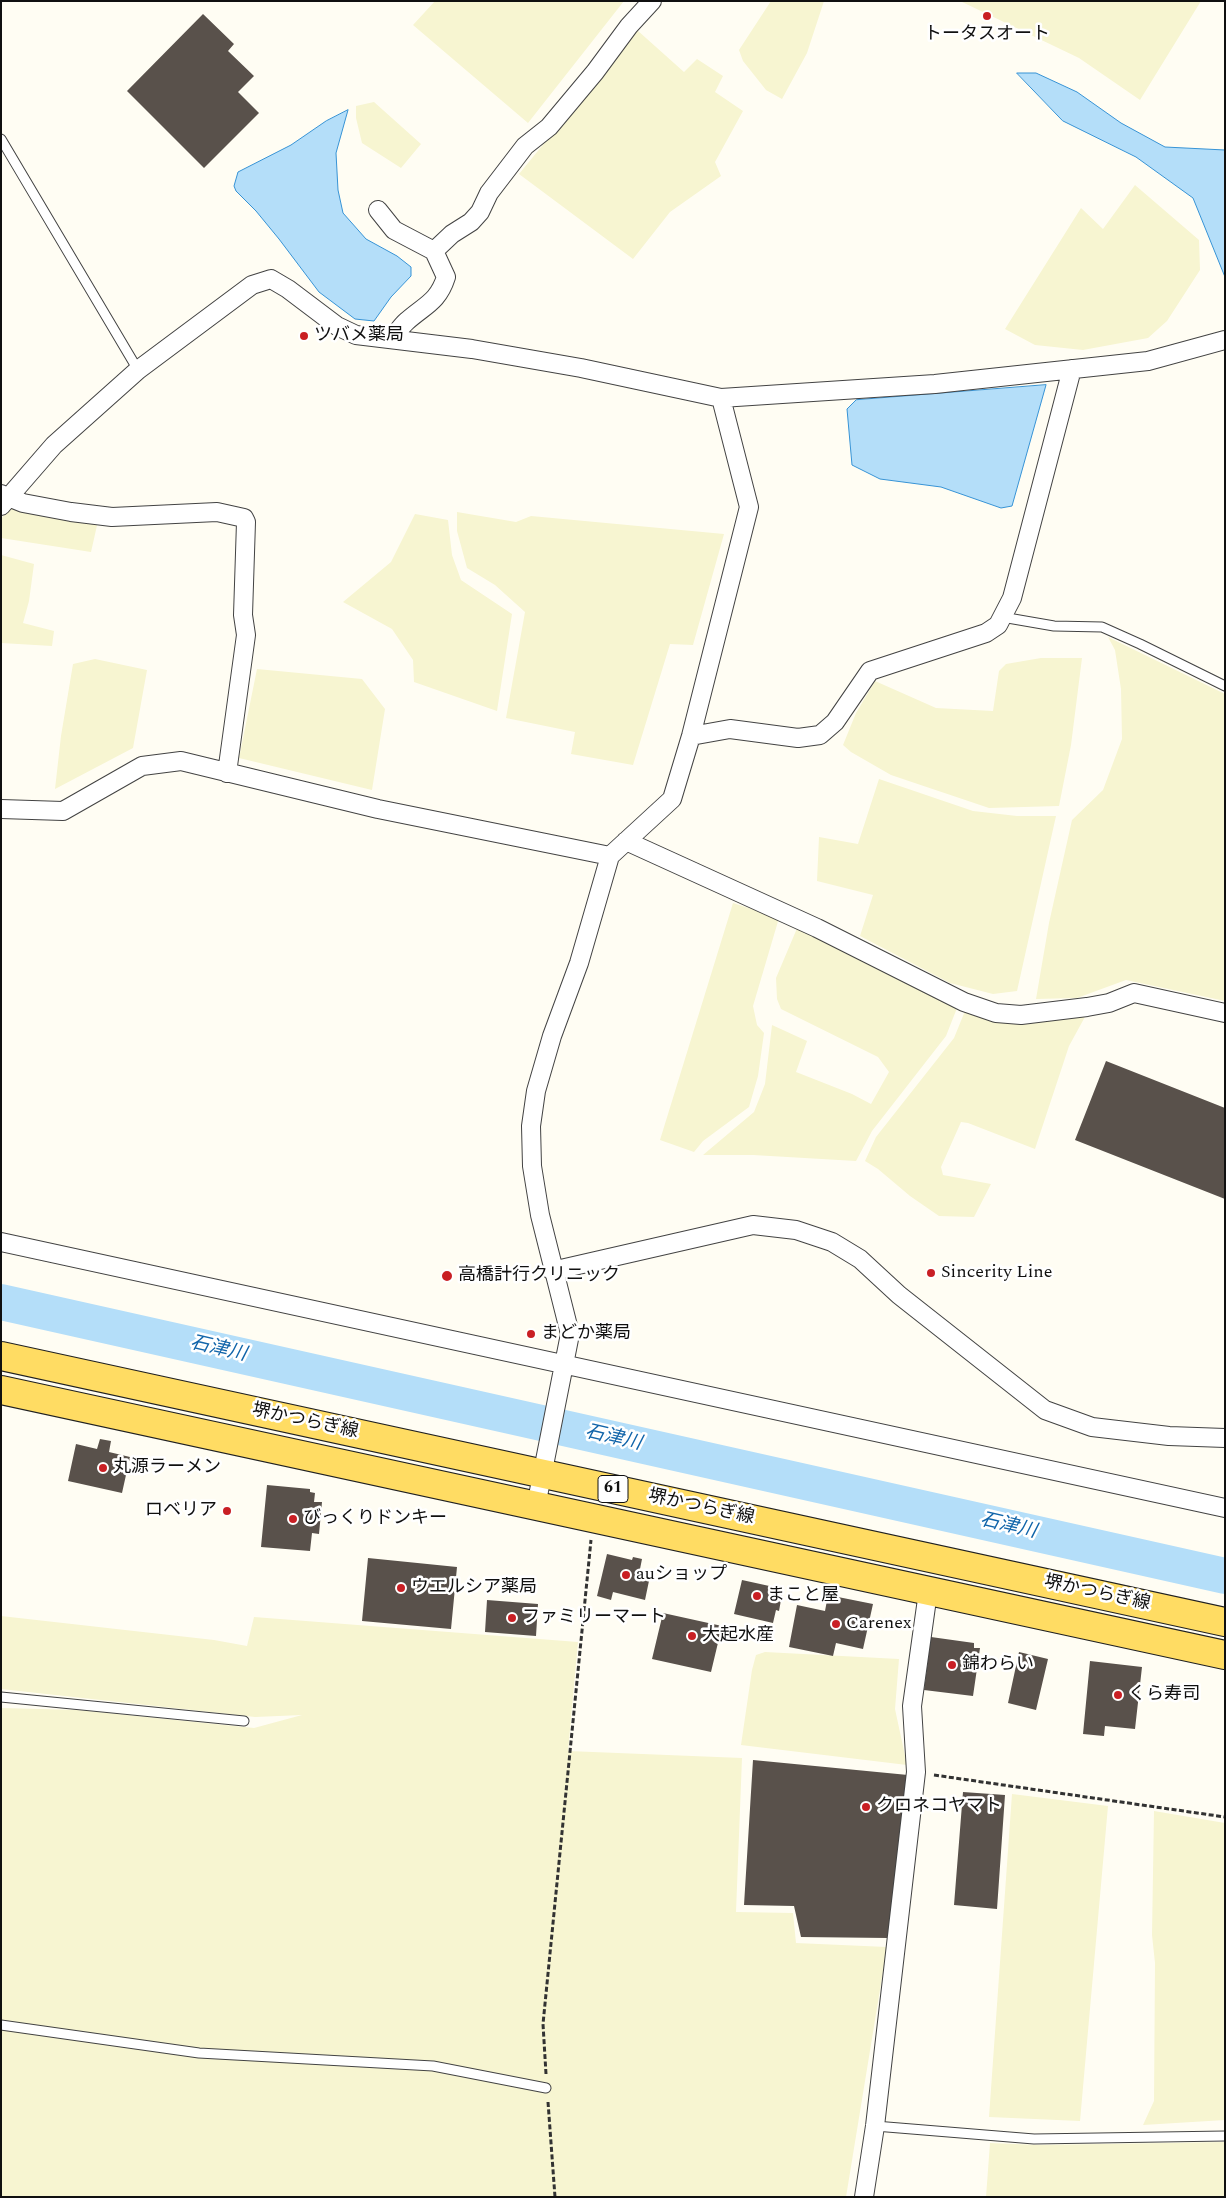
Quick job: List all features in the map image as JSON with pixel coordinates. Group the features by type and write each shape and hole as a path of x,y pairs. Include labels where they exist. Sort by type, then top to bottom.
{"main road":[{"name":"堺かつらぎ線","path":"1,1356 546,1462 1225,1622"},
{"name":"堺かつらぎ線","path":"1,1390 1225,1655"}],"street":[{"path":"434,251 452,234 471,222 480,212 489,193 525,146 549,127 595,72 629,26 652,1"},
{"path":"378,210 394,230 434,251 446,277 442,290 429,305 406,321 392,339"},
{"path":"3,500 54,445 138,370 252,285 271,280 288,289 337,326 356,335 472,350 582,368 721,398 935,384 1148,361 1225,340"},
{"path":"691,736 730,729 798,738 820,735 835,722 870,671 986,633 998,625 1012,598 1072,369"},
{"path":"536,1506 570,1334 562,1298 552,1271 538,1206 532,1166 531,1126 536,1091 578,963 610,856 672,799 691,736 748,507 721,398"},
{"path":"3,500 112,517 217,512 244,518 246,522 243,615 246,635 227,773"},
{"path":"1,809 63,812 142,766 181,761 378,809 610,856"},
{"path":"626,841 817,928 964,1002 996,1013 1021,1015 1087,1007 1109,1003 1134,994 1225,1013"},
{"path":"552,1271 753,1225 796,1230 832,1242 860,1260 899,1295 1045,1410 1092,1427 1169,1436 1225,1438"},
{"path":"1,1242 1225,1508"},
{"path":"864,2197 875,2126 916,1772 912,1706 928,1592"}],"lane":[{"path":"1,139 41,210 138,370"},
{"path":"1002,618 1054,626 1102,627 1225,686"},
{"path":"1,1697 244,1721"},
{"path":"1,2025 199,2053 434,2066 546,2088"},
{"path":"875,2126 1034,2138 1225,2136"}],"path":[{"path":"555,2197 543,2024 594,1519"},
{"path":"916,1772 1225,1817"}],"shaded area":[{"path":"435,1 624,1 528,123 413,25"},
{"path":"771,1 824,1 807,53 782,99 766,90 743,61 739,50"},
{"path":"960,1 1201,1 1140,100 1079,58"},
{"path":"637,30 684,72 697,59 723,76 715,92 743,111 715,162 721,176 670,212 633,259 519,174"},
{"path":"374,102 421,144 401,168 362,143 356,118 356,106"},
{"path":"1135,185 1199,240 1200,270 1167,321 1148,338 1083,350 1035,345 1005,329 1081,208 1103,229"},
{"path":"12,505 98,521 91,552 1,538 1,519"},
{"path":"457,512 516,522 531,516 724,534 693,645 670,644 633,765 571,754 575,732 506,718 525,612 495,585 467,568 457,531"},
{"path":"415,514 448,520 452,555 461,580 512,614 497,711 414,682 413,660 392,629 343,602 391,562"},
{"path":"1,555 34,564 29,601 23,623 54,631 52,646 1,643"},
{"path":"1108,637 1225,694 1225,1001 1126,980 1077,998 1036,999 1049,923 1072,820 1103,790 1122,739 1121,689 1115,650"},
{"path":"1041,658 1082,658 1071,745 1059,806 989,808 891,775 851,752 843,745 856,713 875,681 936,708 993,711 999,671 1006,664"},
{"path":"95,659 147,670 133,748 55,789 61,736 73,664"},
{"path":"257,669 362,679 385,709 372,790 239,758"},
{"path":"879,779 973,811 1017,816 1056,816 1017,991 993,994 950,983 860,936 873,895 817,881 819,837 858,844"},
{"path":"733,903 779,918 753,1006 757,1025 764,1033 758,1076 749,1107 703,1141 694,1152 660,1140"},
{"path":"798,926 957,1008 946,1036 872,1131 856,1161 753,1155 703,1155 754,1112 765,1084 772,1025 807,1041 796,1072 852,1094 871,1104 889,1072 878,1057 781,1009 777,999 776,978"},
{"path":"965,1011 1086,1015 1069,1046 1035,1149 961,1122 941,1167 943,1175 991,1184 974,1217 939,1216 865,1161 876,1137 954,1038"},
{"path":"1,1616 214,1640 247,1646 254,1617 578,1642 568,1751 742,1758 736,1912 793,1913 796,1943 887,1947 846,2197 1,2197 1,1708 78,1710 254,1728 302,1715 255,1717 1,1689"},
{"path":"765,1652 899,1659 895,1709 907,1765 741,1745 752,1670 756,1655"},
{"path":"1012,1794 1108,1806 1080,2121 989,2117"},
{"path":"1154,1811 1225,1823 1225,2120 1143,2125 1154,2101 1155,1963 1152,1935"},
{"path":"1225,2142 1225,2197 986,2197 990,2143 1039,2145"}],"water":[{"path":"1017,73 1036,73 1077,92 1121,123 1165,147 1225,150 1225,277 1193,198 1136,157 1063,121"},
{"path":"348,110 336,153 338,190 343,213 366,239 397,256 411,267 411,276 391,297 374,321 355,319 319,292 279,239 256,211 236,191 234,186 238,172 291,145 326,121"},
{"path":"1046,385 1012,506 1001,508 941,487 880,479 852,465 847,409 856,400"}],"building":[{"path":"203,14 234,44 228,51 254,76 238,92 259,113 204,168 127,91"},
{"path":"1106,1061 1225,1108 1225,1199 1075,1140"},
{"path":"100,1439 111,1441 109,1452 130,1457 122,1493 68,1481 76,1444 97,1449"},
{"path":"267,1485 310,1489 310,1492 315,1493 314,1502 322,1502 319,1534 312,1533 310,1551 261,1547"},
{"path":"607,1554 632,1560 633,1557 642,1559 639,1574 650,1576 645,1600 613,1592 611,1600 597,1596"},
{"path":"368,1558 457,1567 451,1629 362,1621"},
{"path":"742,1580 783,1589 779,1611 776,1610 773,1623 734,1614"},
{"path":"828,1595 873,1604 863,1649 836,1643 833,1656 789,1647 797,1605 825,1611"},
{"path":"487,1600 538,1604 536,1636 485,1632"},
{"path":"663,1613 722,1626 711,1672 652,1659"},
{"path":"931,1637 974,1643 974,1648 980,1648 973,1696 924,1690"},
{"path":"1019,1652 1048,1659 1036,1710 1008,1703"},
{"path":"1090,1661 1142,1667 1135,1729 1105,1726 1104,1736 1083,1734"},
{"name":"クロネコヤマト","path":"753,1760 908,1775 888,1938 801,1937 794,1906 744,1905"},
{"path":"963,1792 1005,1795 997,1909 954,1905"}],"waterway":[{"name":"石津川","path":"1,1302 1225,1576"}],"place":[{"name":"トータスオート","path":"987,16"},
{"name":"ツバメ薬局","path":"304,336"},
{"name":"Sincerity Line","path":"931,1273"},
{"name":"高橋計行クリニック","path":"447,1276"},
{"name":"まどか薬局","path":"531,1334"},
{"name":"丸源ラーメン","path":"103,1468"},
{"name":"ロベリア","path":"227,1511"},
{"name":"びっくりドンキー","path":"293,1519"},
{"name":"auショップ","path":"626,1575"},
{"name":"ウエルシア薬局","path":"401,1588"},
{"name":"まこと屋","path":"757,1596"},
{"name":"ファミリーマート","path":"512,1618"},
{"name":"Carenex","path":"836,1624"},
{"name":"大起水産","path":"692,1636"},
{"name":"錦わらい","path":"952,1665"},
{"name":"くら寿司","path":"1118,1695"},
{"name":"クロネコヤマト","path":"866,1807"}]}
